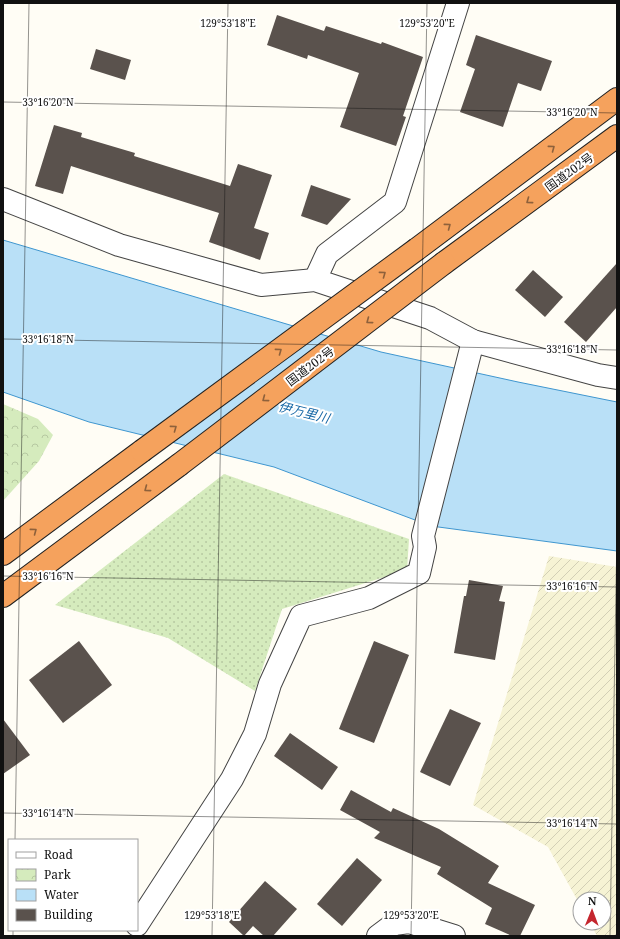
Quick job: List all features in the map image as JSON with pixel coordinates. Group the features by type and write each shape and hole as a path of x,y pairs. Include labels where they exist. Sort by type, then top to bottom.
{"highway":[{"path":"3,554 617,100"},
{"name":"国道202号","path":"3,596 179,465 444,263 617,136"}],"street":[{"path":"315,280 327,254 395,202 458,3"},
{"path":"3,199 119,245 260,285 315,280 430,318 473,341 598,375 617,378"},
{"path":"138,923 232,779 254,734 270,684 301,616 369,598 419,573 425,547 423,536 473,341"},
{"path":"378,936 394,924 409,922 454,936"}],"shaded area":[{"path":"549,556 617,567 617,936 597,936 594,931 612,931 612,891 572,891 548,847 473,805"}],"green space":[{"path":"3,404 38,419 53,435 39,461 3,501"},
{"path":"224,474 409,539 407,570 282,609 255,691 168,638 55,605"}],"water":[{"name":"伊万里川","path":"3,240 381,352 617,402 617,551 431,526 274,467 89,422 3,392"}],"building":[{"path":"277,15 324,31 326,26 381,44 382,42 423,57 403,116 406,117 396,146 340,127 359,73 308,55 307,59 267,45"},
{"path":"476,35 552,61 541,91 518,83 503,127 460,112 475,69 466,65"},
{"path":"96,49 131,60 125,80 90,69"},
{"path":"54,125 82,133 81,137 135,153 134,156 230,186 238,164 272,175 254,228 269,233 260,260 209,242 219,213 71,166 63,194 35,186"},
{"path":"311,185 351,199 327,225 301,216"},
{"path":"617,263 617,307 586,342 564,322"},
{"path":"533,270 563,297 545,317 515,290"},
{"path":"469,580 503,586 499,601 505,602 495,660 454,653 464,596 466,596"},
{"path":"79,641 112,685 63,723 29,680"},
{"path":"374,641 409,655 374,743 339,729"},
{"path":"450,709 481,723 450,786 420,772"},
{"path":"3,719 30,755 3,774"},
{"path":"290,733 338,767 322,790 274,756"},
{"path":"351,790 391,812 393,808 439,829 499,866 488,883 535,905 520,936 512,936 485,924 492,908 437,874 441,867 374,838 380,832 340,810"},
{"path":"357,858 382,880 342,926 317,904"},
{"path":"265,881 297,909 273,936 264,936 253,926 244,936 229,922"}]}
